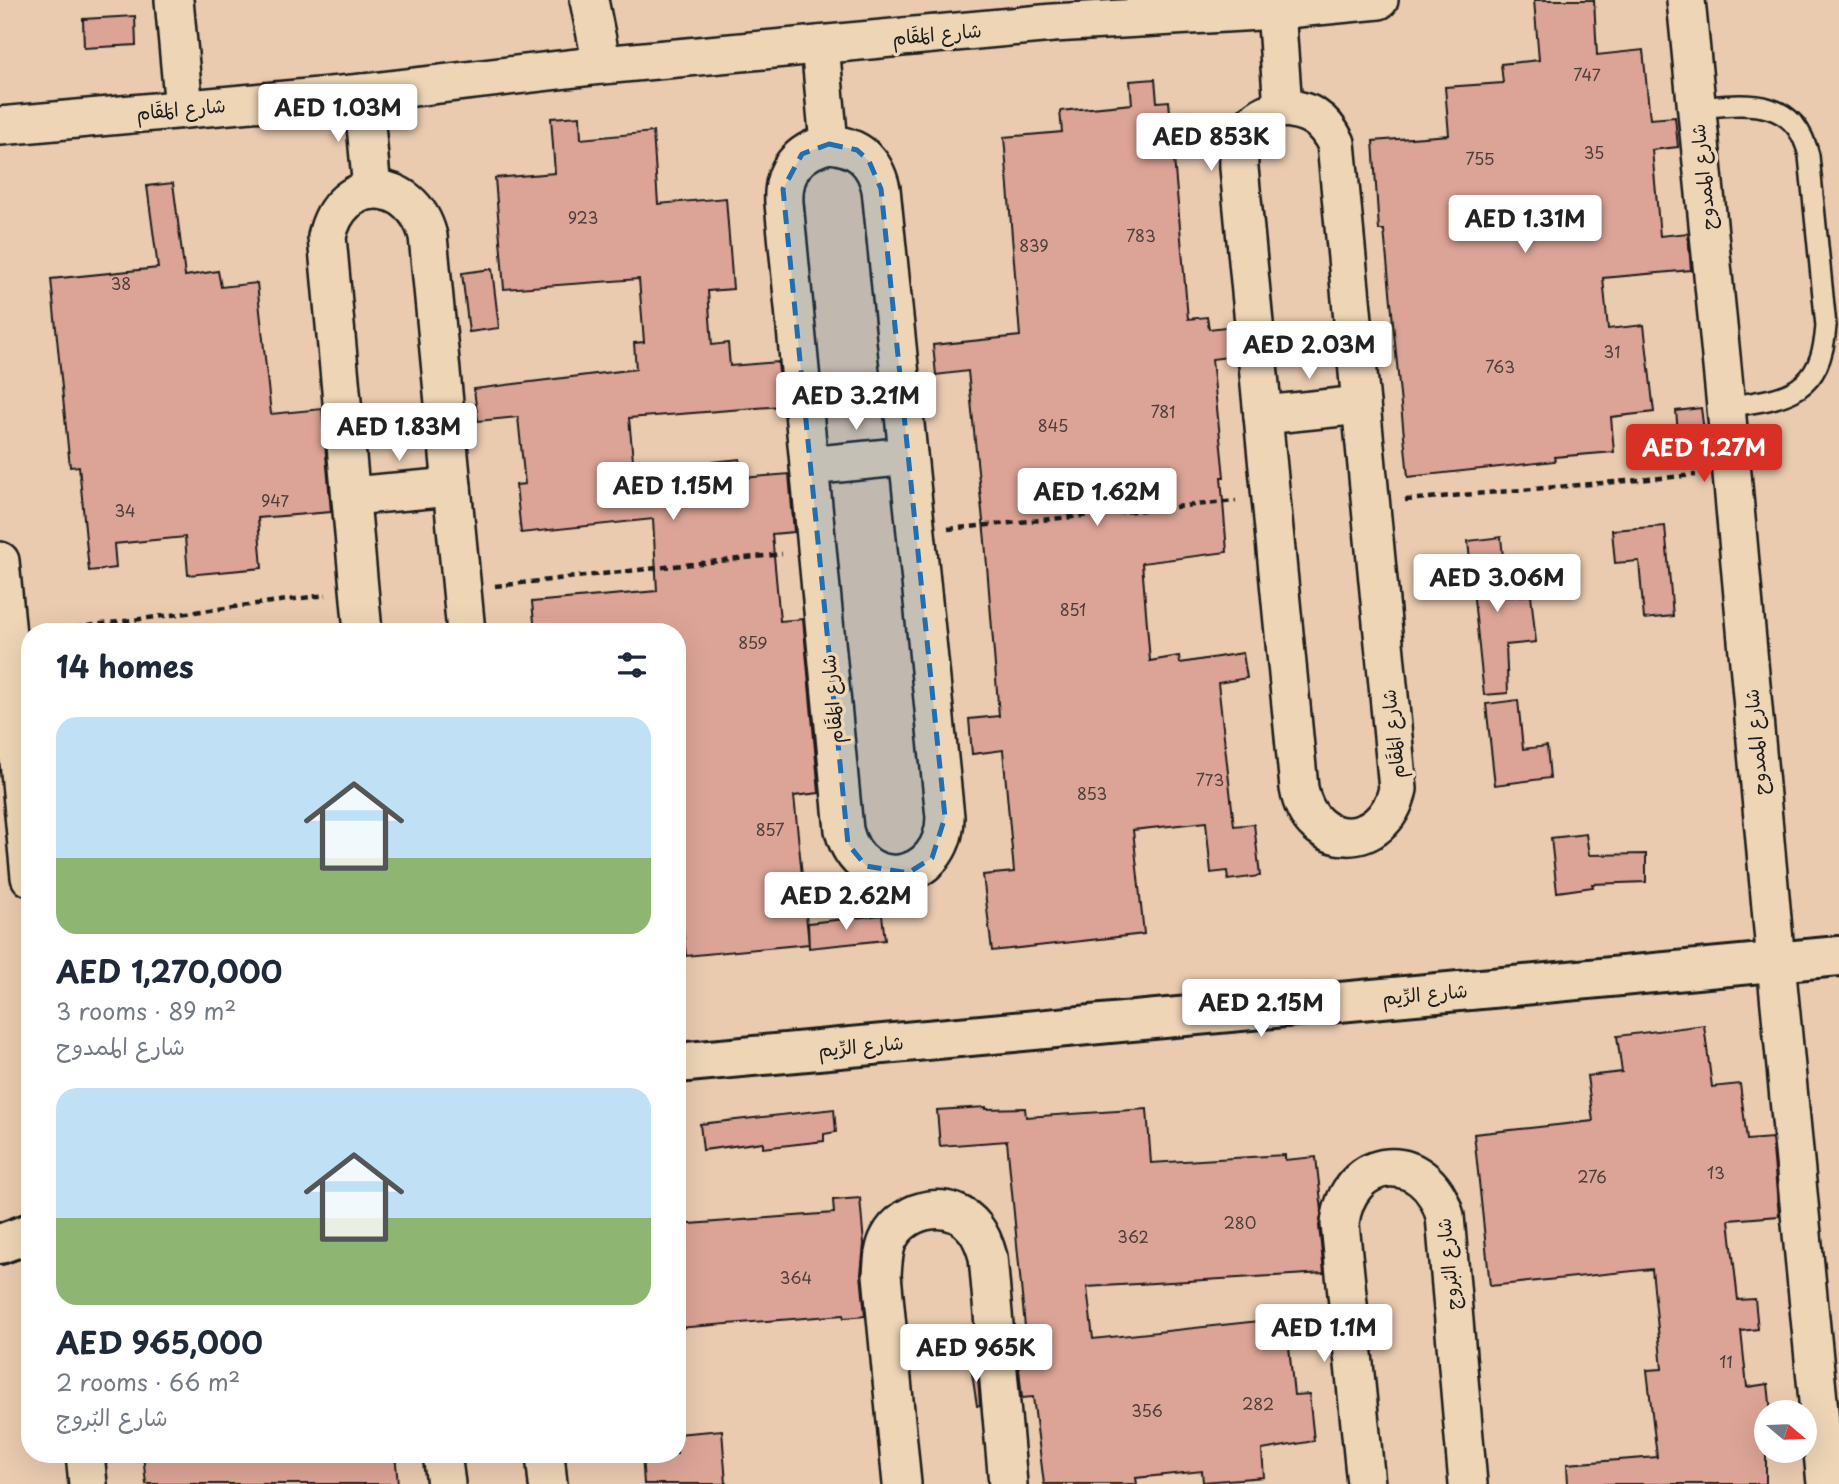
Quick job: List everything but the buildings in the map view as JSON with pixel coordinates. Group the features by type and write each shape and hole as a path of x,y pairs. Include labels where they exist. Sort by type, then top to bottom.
{"street":[{"path":"174,0 184,108"},
{"path":"589,0 602,65"},
{"name":"شارع المَقَام","path":"0,126 363,93 602,65 820,45 1052,12 1276,10 1379,0"},
{"name":"شارع الممدوح","path":"1686,0 1826,1484"},
{"path":"1276,10 1283,108"},
{"path":"820,45 829,144"},
{"path":"363,93 372,190"},
{"name":"شارع المَقَام","path":"1300,109 1316,116 1328,127 1336,142 1361,405 1398,789 1395,804 1388,817 1377,828 1348,836 1333,834 1320,827 1309,816 1302,803 1238,154 1248,128 1269,111 1300,109"},
{"name":"شارع المَقَام","path":"829,144 857,150 870,161 878,174 908,456 945,832 932,858 921,867 908,873 886,874 866,866 855,856 844,830 783,189 792,164 802,154 814,148 829,144"},
{"path":"362,623 327,237 336,211 358,194 372,190 388,191 415,207 424,220 428,236 466,623"},
{"path":"1263,415 1361,405"},
{"path":"809,466 908,456"},
{"path":"352,496 452,487"},
{"path":"0,561 21,782"},
{"name":"شارع الرِّيم","path":"686,1062 1839,956"},
{"name":"شارع البُروج","path":"1366,1484 1340,1239 1340,1217 1347,1195 1355,1184 1367,1175 1396,1168 1410,1171 1424,1179 1434,1189 1445,1216 1468,1484"},
{"path":"902,1484 882,1275 883,1257 887,1240 896,1226 911,1215 927,1209 944,1209 961,1215 974,1226 984,1241 988,1257 1008,1484"},
{"path":"0,1244 21,1236"},
{"path":"86,1463 88,1484"},
{"path":"443,1463 446,1484"},
{"path":"546,1463 548,1484"}],"lane":[{"path":"1696,108 1746,104 1764,106 1781,113 1795,125 1805,141 1809,156 1824,300 1825,346 1808,380 1793,392 1776,400 1726,407"}],"path":[{"path":"1371,503 1732,472"},
{"path":"916,532 1271,497"},
{"path":"462,590 818,550"},
{"path":"108,623 359,591"}],"highlighted area":[{"path":"829,144 857,150 869,161 881,189 945,817 932,858 908,873 866,866 848,844 783,189 802,154"}]}
